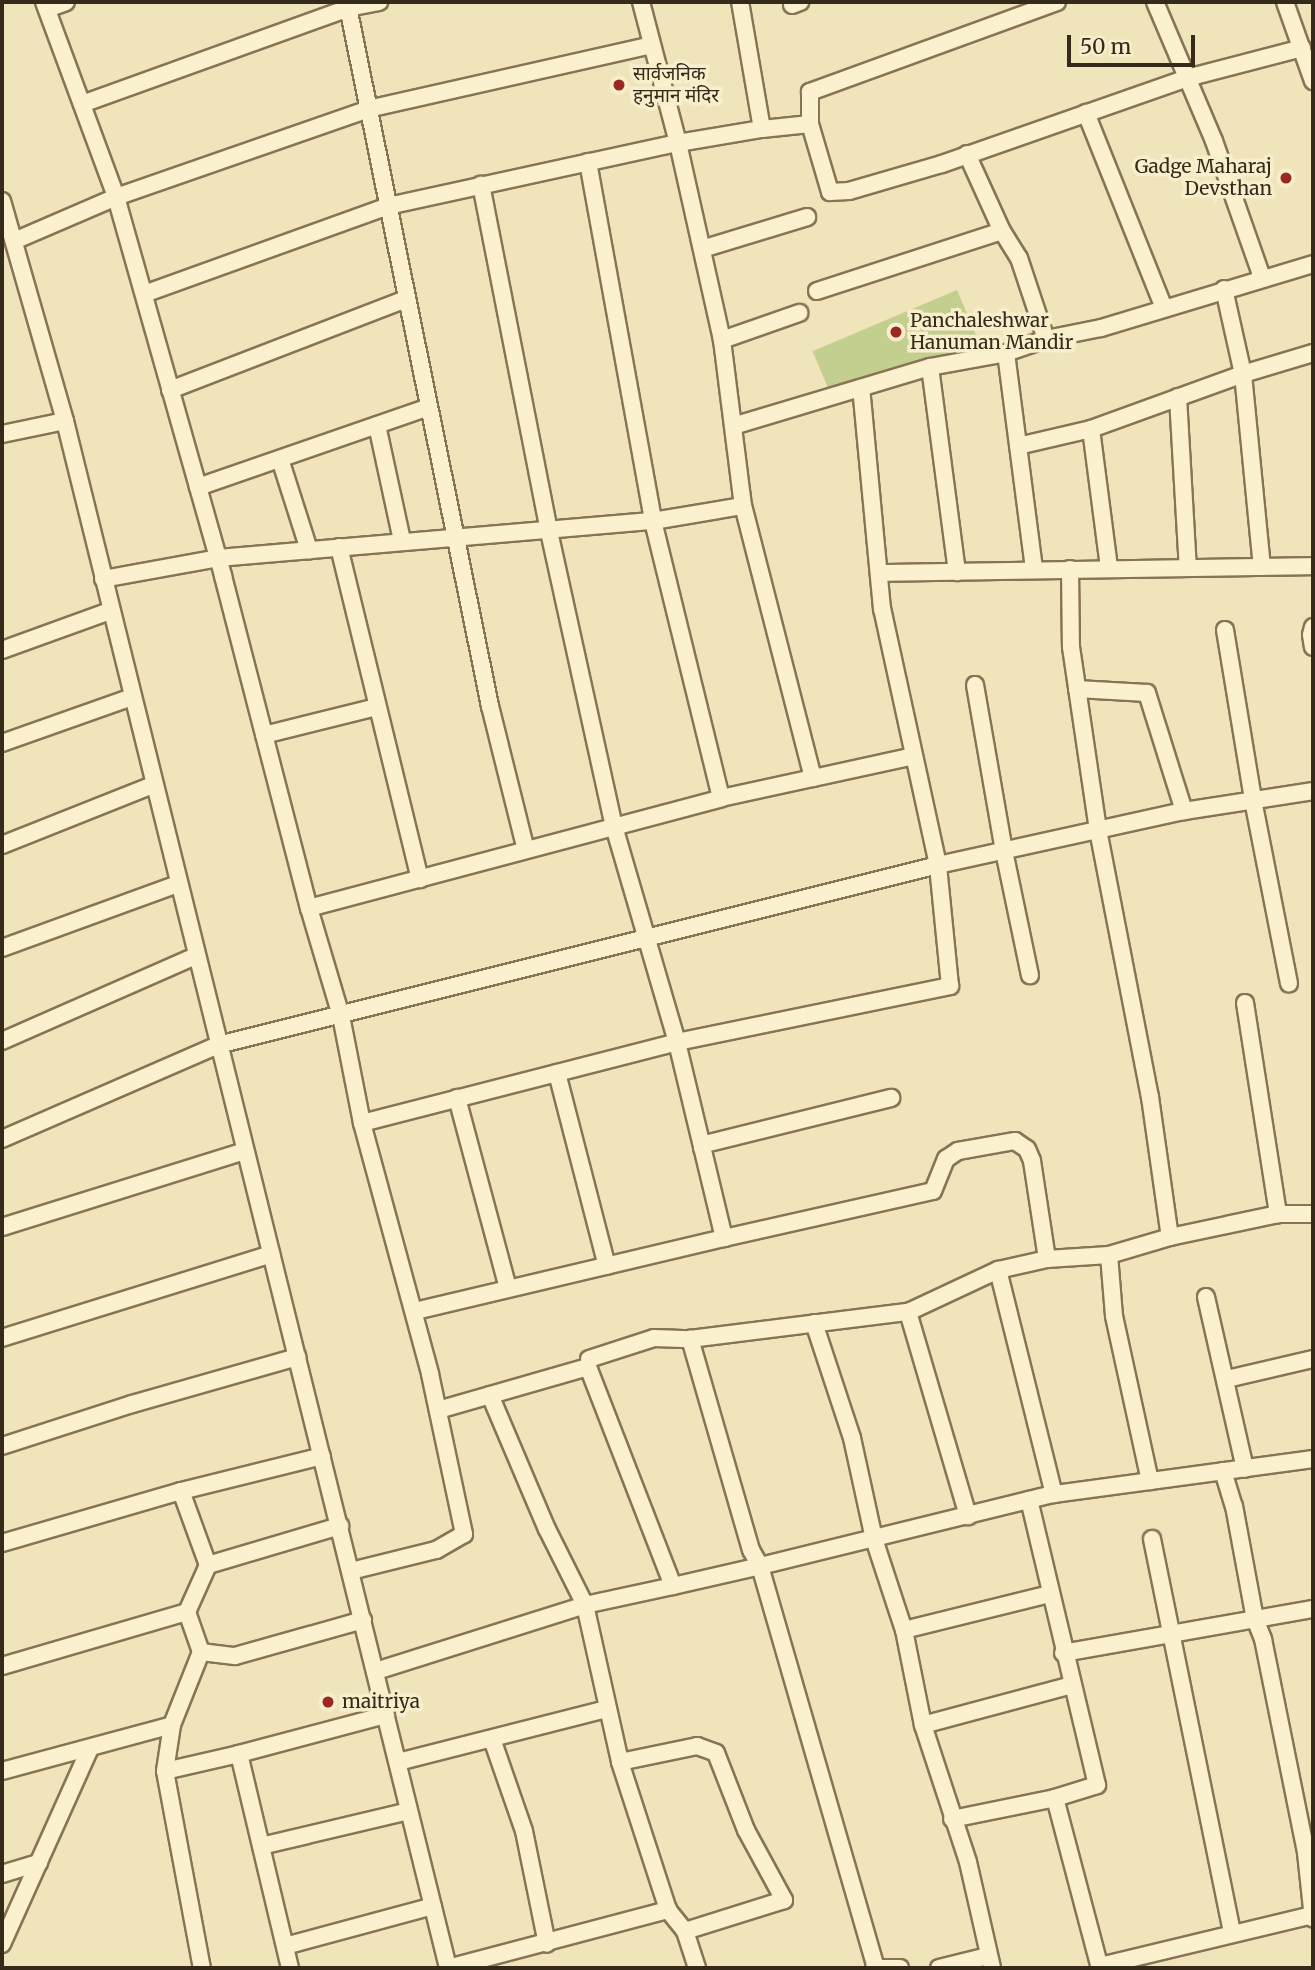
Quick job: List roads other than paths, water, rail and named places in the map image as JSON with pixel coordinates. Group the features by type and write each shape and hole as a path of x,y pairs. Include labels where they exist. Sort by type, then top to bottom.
{"street":[{"path":"66,2 45,6 116,197 218,558 309,908 341,1016 362,1123 415,1311 464,1534 436,1550 351,1570"},
{"path":"82,104 347,5 379,2"},
{"path":"641,2 678,143 722,340 743,506 813,778"},
{"path":"740,2 762,129"},
{"path":"1057,2 810,92 810,124 830,192 849,191 967,154 1187,78 1302,48"},
{"path":"1155,2 1235,195 1262,277"},
{"path":"1285,2 1313,81"},
{"path":"347,5 490,706 526,850"},
{"path":"14,241 116,197 368,109 651,45"},
{"path":"1086,113 1164,308"},
{"path":"144,294 388,206 678,143 810,124"},
{"path":"967,154 1002,232 1019,258 1046,338"},
{"path":"588,162 653,521 721,798"},
{"path":"481,186 549,531 614,827 677,1042 724,1238"},
{"path":"2,201 65,421 448,1968 668,1910"},
{"path":"702,249 807,217"},
{"path":"817,291 1002,232"},
{"path":"733,426 930,367 1006,353 1046,338 1101,328 1262,277 1313,264"},
{"path":"1224,289 1243,374 1262,567"},
{"path":"170,390 406,299"},
{"path":"722,340 799,313"},
{"path":"1006,353 1034,570"},
{"path":"1018,446 1091,429 1243,374 1313,353"},
{"path":"930,367 957,572"},
{"path":"362,1123 677,1042 950,986 938,865 882,609 861,388"},
{"path":"1178,397 1188,568"},
{"path":"198,487 429,407"},
{"path":"2,434 65,421"},
{"path":"377,425 402,541"},
{"path":"1091,429 1110,568"},
{"path":"280,459 309,550"},
{"path":"103,579 218,558 653,521 743,506"},
{"path":"339,547 420,879"},
{"path":"879,573 1313,566"},
{"path":"1070,569 1071,647 1098,830 1150,1097 1170,1237"},
{"path":"2,650 110,611"},
{"path":"1313,627 1313,647"},
{"path":"1225,630 1253,800 1289,984"},
{"path":"975,685 1004,851 1030,975"},
{"path":"1077,689 1147,693 1184,811"},
{"path":"2,743 132,697"},
{"path":"264,735 376,707"},
{"path":"309,908 721,798 914,756"},
{"path":"2,845 153,785"},
{"path":"2,1139 218,1045 938,865 1184,811 1313,791"},
{"path":"2,948 178,884"},
{"path":"2,1041 196,956"},
{"path":"1245,1003 1278,1214"},
{"path":"557,1073 607,1266"},
{"path":"457,1098 508,1288"},
{"path":"702,1148 705,1144 891,1098"},
{"path":"415,1311 933,1191 946,1159 958,1151 1016,1141 1027,1149 1032,1161 1047,1259"},
{"path":"2,1227 244,1152"},
{"path":"589,1359 654,1338 690,1339 908,1312 998,1270 1047,1259 1110,1255 1170,1237 1278,1214 1313,1214"},
{"path":"2,1338 271,1254"},
{"path":"1110,1255 1114,1315 1150,1481"},
{"path":"998,1270 1054,1494"},
{"path":"1206,1297 1227,1379 1245,1469"},
{"path":"908,1312 968,1516"},
{"path":"814,1323 852,1438 874,1539 904,1630 923,1725 968,1861 990,1962 939,1968"},
{"path":"690,1339 751,1550 760,1566 875,1968 900,1968"},
{"path":"2,1446 132,1404 296,1357"},
{"path":"1227,1379 1313,1359"},
{"path":"438,1410 588,1367 673,1586"},
{"path":"490,1395 547,1529 585,1605 606,1709 620,1762 668,1910 685,1931 697,1968"},
{"path":"2,1543 181,1491 322,1456"},
{"path":"376,1671 585,1605 760,1566 1054,1494 1313,1460"},
{"path":"1055,1798 1100,1967 1232,1933 1313,1917 1304,1839 1263,1639 1255,1619 1234,1506 1223,1471"},
{"path":"181,1491 208,1565 187,1612 201,1652 172,1725 165,1770 202,1968"},
{"path":"952,1819 1055,1798 1097,1785 1063,1653 1029,1500"},
{"path":"208,1565 340,1526"},
{"path":"1152,1539 1232,1933"},
{"path":"904,1630 1050,1594"},
{"path":"1063,1653 1313,1609"},
{"path":"2,1666 187,1612"},
{"path":"201,1652 234,1656 363,1620"},
{"path":"923,1725 1072,1685"},
{"path":"398,1762 606,1709"},
{"path":"165,1770 239,1754 386,1715"},
{"path":"2,1770 172,1725"},
{"path":"492,1739 524,1831 547,1944"},
{"path":"620,1762 696,1746 716,1753 746,1830 784,1900 685,1931"},
{"path":"2,1944 90,1748"},
{"path":"239,1754 290,1968"},
{"path":"261,1846 409,1811"},
{"path":"2,1874 39,1863"},
{"path":"285,1946 433,1906"}],"place":[{"name":"सार्वजनिक हनुमान मंदिर","path":"619,85"},
{"name":"Gadge Maharaj Devsthan","path":"1286,178"},
{"name":"Panchaleshwar Hanuman Mandir","path":"896,332"},
{"name":"maitriya","path":"328,1702"}]}
